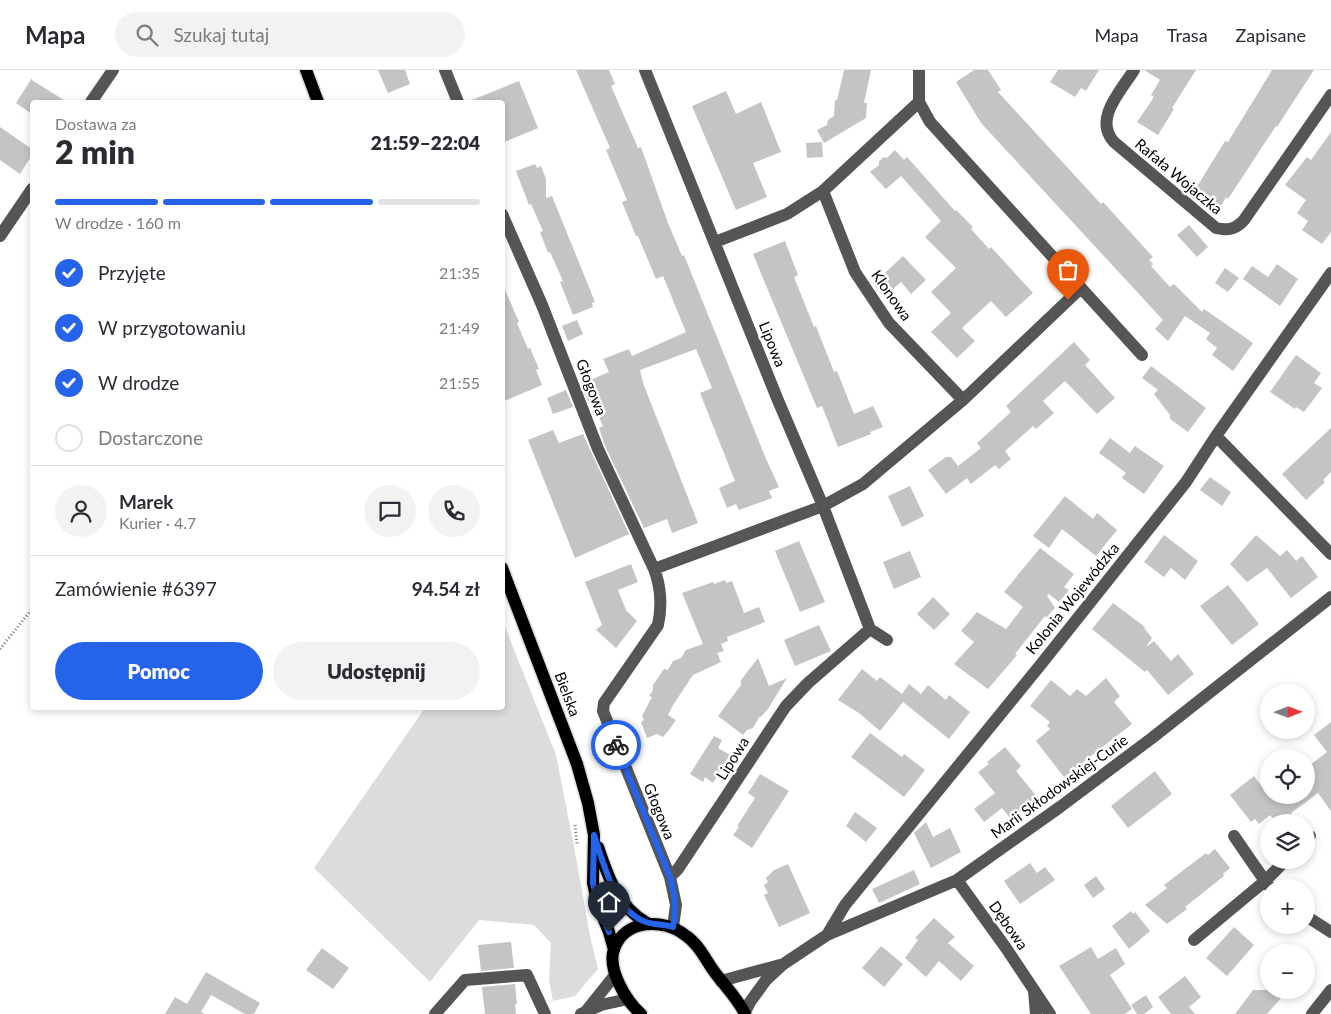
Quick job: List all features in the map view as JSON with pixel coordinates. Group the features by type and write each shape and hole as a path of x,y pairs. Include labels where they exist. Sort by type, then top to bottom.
{"main road":[{"path":"306,70 317,100"},
{"name":"Bielska","path":"505,576 577,764 588,803 594,835 608,875 616,893 626,908 647,923"},
{"name":"Bielska","path":"594,835 593,883 598,905 614,950 613,960 616,975"},
{"path":"614,950 623,935 647,923 664,924 673,927 691,940 721,982 736,998 745,1013"},
{"path":"616,975 628,999 641,1014"}],"street":[{"path":"92,100 113,70"},
{"path":"445,70 457,100"},
{"name":"Lipowa","path":"645,70 777,398 823,506 870,629 808,682 786,706 684,861 670,877"},
{"path":"919,70 919,102 930,122 1142,355"},
{"name":"Rafała Wojaczka","path":"1134,70 1109,109 1105,119 1108,135 1216,228 1222,230 1229,230 1239,226 1244,220 1331,95"},
{"path":"715,242 787,214 823,191 919,102"},
{"path":"0,236 30,191"},
{"name":"Klonowa","path":"823,191 855,272 888,323 963,400"},
{"name":"Głogowa","path":"505,221 542,305 598,449 657,577 661,611 658,625 604,703 603,711 670,877"},
{"name":"Kolonia Wojewódzka","path":"827,935 845,905 1186,482 1216,436 1330,275"},
{"path":"654,569 823,506 862,484 963,400 1081,288"},
{"path":"1216,436 1331,554"},
{"name":"Marii Skłodowskiej-Curie","path":"745,1013 750,1002 766,980 782,965 827,935 957,880 1060,807 1152,738 1331,596"},
{"path":"870,629 887,640"},
{"path":"1234,836 1264,879"},
{"path":"670,877 676,905 673,927"},
{"name":"Dębowa","path":"957,880 1050,1014"},
{"path":"1194,940 1260,890"},
{"path":"1315,922 1331,932"},
{"name":"Marii Skłodowskiej-Curie","path":"721,982 782,965"},
{"path":"435,1014 465,980 527,974 545,1014"},
{"path":"584,1012 616,975"},
{"path":"1034,989 1036,1014"},
{"path":"1312,1014 1331,990"},
{"path":"584,1012 600,1005 628,999"}],"path":[{"path":"0,649 30,612"}],"shaded area":[{"path":"505,627 556,755 598,969 575,996 553,1001 549,980 551,943 534,925 479,920 430,982 314,868 424,710 505,710"}],"building":[{"path":"378,70 405,70 410,84 388,93"},
{"path":"576,70 609,70 615,84 611,86 638,148 641,147 668,223 682,256 684,255 779,487 769,491 772,498 739,510 736,504 727,508 719,488 735,481 700,393 712,388 696,349 640,370 643,383 698,523 672,533 667,519 644,528 605,446 599,428 603,426 591,400 588,401 581,384 609,372 603,359 629,349 632,356 686,332 663,276 656,279 638,236 636,236 622,202 627,200 606,150 610,148"},
{"path":"844,70 871,70 864,103 867,103 866,118 824,143 817,130 827,125 828,120 834,116 835,100 837,100"},
{"path":"974,70 988,70 1001,90 998,92 1101,204 1103,202 1153,257 1149,260 1153,264 1151,266 1170,287 1174,284 1202,312 1204,309 1253,343 1233,371 1212,355 1217,348 1206,339 1210,333 1185,316 1168,341 1155,329 1163,320 981,123 956,82"},
{"path":"1058,70 1099,70 1086,91 1081,88 1075,97 1050,82"},
{"path":"1144,70 1196,70 1172,108 1174,109 1158,135 1137,122 1154,97 1151,95 1160,80"},
{"path":"1272,70 1314,70 1228,199 1226,197 1221,206 1195,190 1225,141 1228,142"},
{"path":"32,78 32,80 64,100 30,100 30,113 16,103"},
{"path":"519,81 538,128 505,142 505,100 472,100"},
{"path":"726,91 736,114 761,102 781,152 753,163 767,197 736,210 692,106"},
{"path":"0,127 30,148 30,158 20,174 0,160"},
{"path":"1331,132 1331,232 1322,244 1302,230 1308,221 1297,213 1306,200 1285,185 1307,157 1311,160"},
{"path":"822,142 823,157 807,158 806,143"},
{"path":"895,150 904,160 907,157 955,211 973,227 971,229 989,249 991,247 1033,293 1006,317 991,301 962,328 975,341 957,358 931,332 951,313 931,292 956,268 925,237 941,221 901,176 886,189 870,172 879,165 879,161 884,157 887,158"},
{"path":"535,164 537,168 541,166 546,179 546,198 552,196 595,302 592,303 593,307 573,315 560,282 563,281 550,252 548,253 540,232 543,231 531,204 529,205 516,171"},
{"path":"1189,225 1208,247 1197,257 1177,235"},
{"path":"785,241 798,275 794,277 814,327 816,326 834,372 837,371 854,414 873,406 883,427 870,432 871,434 838,447 822,406 817,408 753,254"},
{"path":"903,256 926,280 911,294 901,282 884,297 873,284"},
{"path":"1277,264 1298,279 1280,306 1243,279 1252,266 1268,277"},
{"path":"1225,268 1239,278 1228,292 1215,283"},
{"path":"505,290 528,349 530,348 539,369 536,370 542,385 505,401"},
{"path":"577,320 583,334 568,341 562,326"},
{"path":"1074,342 1090,360 1085,365 1115,398 1097,414 1065,381 1043,401 1054,413 1036,429 1033,426 1005,451 1011,459 999,469 995,465 971,484 967,478 946,494 928,470 946,457 951,457 958,466 981,448 977,443 1011,412 1006,406"},
{"path":"1296,355 1321,373 1314,383 1322,388 1304,412 1296,407 1295,409 1270,392"},
{"path":"1151,366 1206,408 1188,432 1170,419 1170,415 1154,394 1158,390 1142,378"},
{"path":"566,390 573,407 553,414 547,398"},
{"path":"1331,428 1331,472 1323,480 1325,482 1306,500 1282,474"},
{"path":"553,430 559,443 583,434 629,534 575,558 528,440"},
{"path":"1110,438 1130,453 1135,446 1164,466 1144,494 1122,478 1126,473 1099,453"},
{"path":"1210,477 1231,492 1222,506 1200,490"},
{"path":"910,486 924,516 902,527 888,496"},
{"path":"1065,496 1093,519 1097,513 1117,530 1096,556 1062,529 1049,548 1033,536"},
{"path":"1164,535 1198,561 1185,580 1171,568 1164,577 1144,562"},
{"path":"1256,535 1280,556 1287,550 1296,561 1302,556 1318,577 1291,598 1267,568 1247,582 1230,564"},
{"path":"799,541 825,602 800,612 775,551"},
{"path":"1040,548 1074,574 1064,587 1069,590 1059,602 1049,594 1047,596 1055,608 1046,618 1045,616 1015,654 1017,655 988,689 954,664 974,642 961,631 977,612 1006,629 1023,607 1004,592"},
{"path":"910,551 921,577 894,589 883,562"},
{"path":"631,564 638,582 618,590 626,610 637,621 616,648 596,630 602,625 585,582"},
{"path":"725,580 726,583 732,581 744,613 759,607 765,622 727,637 728,641 721,644 724,651 717,653 721,662 693,675 673,705 668,715 676,720 669,730 663,737 657,734 647,738 641,722 644,720 642,716 652,697 649,696 653,690 653,685 664,669 668,670 673,661 681,658 686,650 703,644 682,593 713,582 714,584"},
{"path":"1228,585 1259,624 1232,645 1200,606"},
{"path":"933,597 950,614 934,630 917,614"},
{"path":"1113,603 1145,627 1152,638 1146,647 1154,641 1171,661 1178,654 1194,674 1168,695 1147,670 1145,672 1092,629"},
{"path":"819,625 831,651 795,666 784,640"},
{"path":"758,658 769,686 787,678 768,709 760,716 753,728 747,730 743,735 718,716 741,685 741,680"},
{"path":"862,669 877,681 880,677 902,694 909,684 921,694 928,685 946,700 949,695 970,712 949,739 903,702 880,731 859,713 838,700"},
{"path":"1106,678 1120,696 1114,702 1132,724 1064,777 1036,741 1050,729 1047,726 1050,722 1030,706 1051,680 1070,696 1077,689 1086,696"},
{"path":"1331,722 1331,811 1318,793 1315,795 1315,761 1327,752 1315,734"},
{"path":"870,733 902,757 904,754 925,770 904,797 851,757"},
{"path":"714,736 722,740 718,748 730,755 713,783 705,777 703,782 690,774"},
{"path":"1005,747 1021,766 1016,771 1038,798 1011,819 1002,808 984,822 974,809 995,793 978,772 989,764 987,762"},
{"path":"1155,771 1172,794 1128,828 1111,806"},
{"path":"760,774 789,791 752,848 733,835 755,798 748,793"},
{"path":"1254,776 1260,784 1260,804 1303,804 1292,814 1260,814 1260,823 1255,819 1251,822 1230,795"},
{"path":"855,812 877,828 866,842 846,826"},
{"path":"926,822 933,837 950,828 961,852 931,868 914,833"},
{"path":"1215,849 1230,868 1223,874 1224,876 1185,907 1187,909 1167,924 1145,905 1167,888 1164,885 1206,853 1208,855"},
{"path":"1030,863 1037,873 1045,867 1055,880 1020,904 1004,881"},
{"path":"788,864 810,913 779,927 764,895 768,893 764,885 768,882 766,878 774,870"},
{"path":"914,870 920,884 879,903 872,889"},
{"path":"1096,876 1105,889 1093,898 1084,885"},
{"path":"1131,911 1133,914 1135,912 1150,931 1129,949 1112,926"},
{"path":"934,918 955,937 948,943 974,966 961,981 939,961 926,977 905,958 918,940 915,938"},
{"path":"1234,927 1254,945 1227,976 1206,958"},
{"path":"511,942 514,968 481,971 478,945"},
{"path":"881,946 903,964 884,987 862,968"},
{"path":"1091,947 1098,959 1116,948 1125,964 1110,975 1132,1009 1125,1014 1091,1014 1059,966"},
{"path":"322,948 349,968 333,989 306,970"},
{"path":"206,972 260,1003 254,1014 245,1014 211,995 201,1012 205,1014 165,1014 175,997 187,1004"},
{"path":"1185,976 1201,997 1189,1007 1195,1014 1171,1014 1158,997"},
{"path":"515,984 516,1014 485,1014 482,987"},
{"path":"1253,990 1260,990 1260,999 1280,999 1267,1014 1235,1014"},
{"path":"1146,995 1153,1007 1144,1014 1137,1014 1131,1005"}],"way so far":[{"path":"616,745 603,711 604,703 658,625 661,611 657,577 654,569 823,506 862,484 963,400 1068,300"}],"route":[{"path":"609,932 598,905 593,883 594,835 608,875 616,893 626,908 647,923 664,924 673,927 676,913 670,877 616,745"}]}
